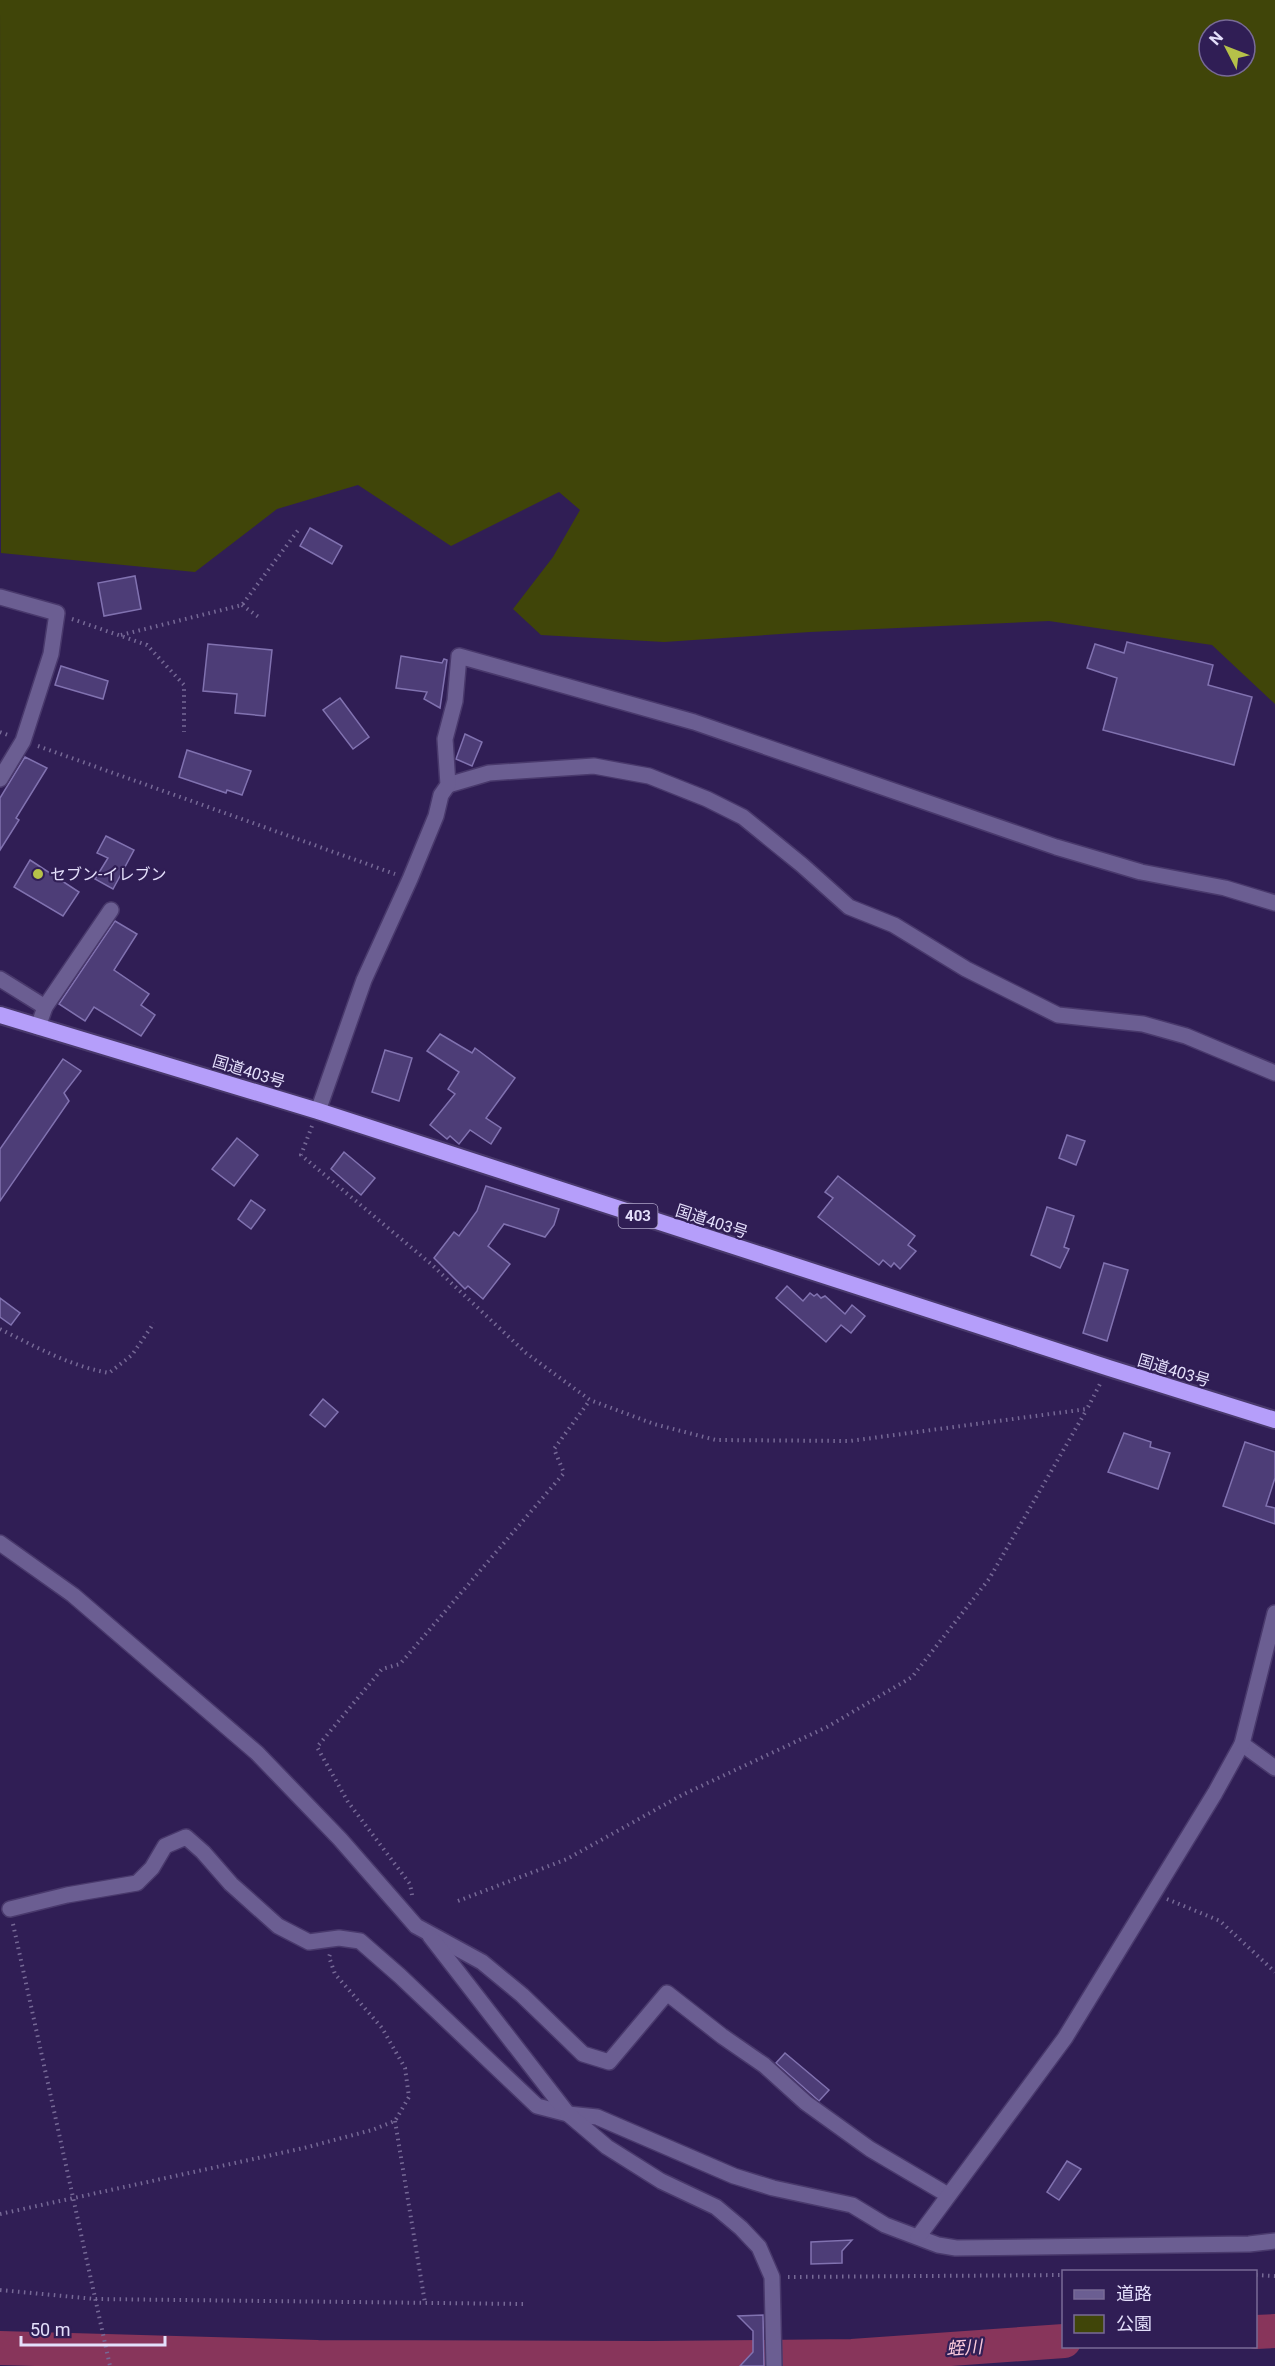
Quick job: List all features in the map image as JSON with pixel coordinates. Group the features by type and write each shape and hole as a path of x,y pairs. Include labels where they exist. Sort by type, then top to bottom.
{"highway":[{"name":"国道403号","path":"0,1015 318,1111 1108,1368 1275,1420"}],"street":[{"path":"0,597 57,613 51,654 23,741 7,753 0,779"},
{"path":"448,785 445,739 456,701 459,656 694,722 1056,847 1141,872 1225,888 1275,903"},
{"path":"318,1111 364,980 410,879 436,816 441,795 448,785 489,773 594,766 649,776 707,799 743,817 849,906 894,925 966,969 1058,1014 1143,1024 1186,1036 1275,1073"},
{"path":"38,1027 45,1007 111,910"},
{"path":"0,979 45,1007"},
{"path":"0,1543 73,1595 257,1753 340,1839 421,1929 568,2114 616,2153 661,2181 716,2207 759,2247 772,2277 774,2366"},
{"path":"918,2237 1065,2038 1242,1744 1275,1613"},
{"path":"1242,1744 1275,1768"},
{"path":"10,1909 67,1895 137,1883 152,1868 165,1846 186,1837 203,1852 231,1884 278,1926 309,1942 339,1938 360,1941 537,2106 568,2114 597,2117 723,2171 773,2188 852,2205 885,2225 938,2245 956,2248 1249,2244 1275,2241"},
{"path":"421,1929 482,1962 522,1995 583,2054 609,2062 667,1993 764,2065 815,2110 898,2167 948,2195"}],"path":[{"path":"121,635 242,605 299,529"},
{"path":"242,605 260,618"},
{"path":"57,613 147,645 184,685 184,732"},
{"path":"0,732 410,879"},
{"path":"318,1111 301,1155 431,1264 526,1353 590,1400 654,1424 717,1440 850,1441 1087,1409"},
{"path":"0,1329 62,1359 87,1369 109,1373 132,1355 154,1323"},
{"path":"458,1901 567,1859 682,1795 827,1726 912,1677 989,1579 1087,1409 1108,1368"},
{"path":"421,1929 410,1884 348,1802 317,1747 382,1669 400,1664 564,1473 554,1449 590,1400"},
{"path":"1152,1893 1220,1921 1275,1972"},
{"path":"10,1909 110,2366"},
{"path":"0,2214 304,2148 372,2130 395,2121 410,2097 405,2068 382,2028 335,1974 329,1957 339,1938"},
{"path":"395,2121 425,2303"},
{"path":"1257,2275 1275,2276"},
{"path":"772,2277 1062,2276"},
{"path":"0,2290 95,2299 523,2304"}],"green space":[{"path":"0,0 1275,0 1275,704 1212,645 1049,621 810,632 664,642 541,635 513,609 553,557 580,510 559,492 451,546 358,485 277,509 195,572 1,553"}],"building":[{"path":"310,528 342,546 332,564 300,546"},
{"path":"135,576 141,609 104,616 98,583"},
{"path":"1127,642 1213,665 1208,685 1252,697 1234,765 1103,730 1117,678 1087,668 1095,644 1124,653"},
{"path":"208,644 272,650 265,716 235,713 237,694 203,691"},
{"path":"401,656 442,663 444,659 447,660 440,708 424,699 427,692 396,688"},
{"path":"61,666 108,681 103,699 55,685"},
{"path":"340,698 369,737 353,749 323,710"},
{"path":"465,734 482,742 472,766 456,759"},
{"path":"187,750 251,771 242,795 227,790 226,793 179,777"},
{"path":"25,757 47,768 16,818 19,820 0,850 0,798"},
{"path":"106,836 134,850 113,889 95,879 108,858 97,853"},
{"path":"30,860 79,892 63,916 14,887"},
{"path":"115,921 137,934 114,970 149,994 141,1005 155,1015 141,1036 94,1007 85,1021 59,1004"},
{"path":"440,1034 472,1053 475,1048 515,1078 486,1118 501,1128 491,1144 470,1130 459,1144 450,1136 447,1139 430,1125 455,1094 448,1089 459,1072 427,1051"},
{"path":"385,1050 412,1058 399,1101 372,1092"},
{"path":"63,1059 81,1071 64,1093 69,1101 0,1201 0,1149"},
{"path":"1067,1135 1085,1141 1076,1165 1059,1158"},
{"path":"237,1138 258,1155 234,1186 212,1169"},
{"path":"344,1152 375,1178 361,1195 331,1169"},
{"path":"838,1176 915,1236 908,1245 916,1251 900,1269 894,1263 891,1267 883,1260 879,1265 818,1217 833,1198 825,1192"},
{"path":"486,1186 559,1209 554,1225 545,1237 504,1224 488,1246 510,1264 483,1299 468,1286 465,1289 434,1258 454,1232 459,1236 477,1211"},
{"path":"251,1200 265,1210 251,1229 238,1219"},
{"path":"1047,1207 1074,1216 1064,1247 1069,1249 1060,1268 1031,1255"},
{"path":"1104,1263 1128,1270 1107,1341 1083,1333"},
{"path":"787,1286 803,1301 810,1293 814,1296 817,1294 821,1298 825,1296 845,1314 852,1305 865,1316 851,1333 841,1325 826,1342 776,1298"},
{"path":"0,1298 20,1313 11,1325 0,1317"},
{"path":"323,1399 338,1412 325,1427 310,1415"},
{"path":"1124,1433 1151,1442 1150,1447 1170,1453 1158,1489 1108,1472"},
{"path":"1245,1442 1275,1452 1275,1478 1266,1506 1275,1508 1275,1524 1223,1506"},
{"path":"785,2053 829,2090 819,2101 776,2063"},
{"path":"1067,2161 1081,2169 1059,2200 1047,2192"},
{"path":"852,2240 842,2251 842,2263 811,2264 811,2242"},
{"path":"763,2315 764,2366 740,2366 753,2352 753,2331 738,2316"}],"waterway":[{"name":"蛭川","path":"1257,2332 1275,2331"},
{"name":"蛭川","path":"0,2348 318,2357 651,2358 852,2356 1062,2341"}],"place":[{"name":"セブン-イレブン","path":"38,874"}]}
